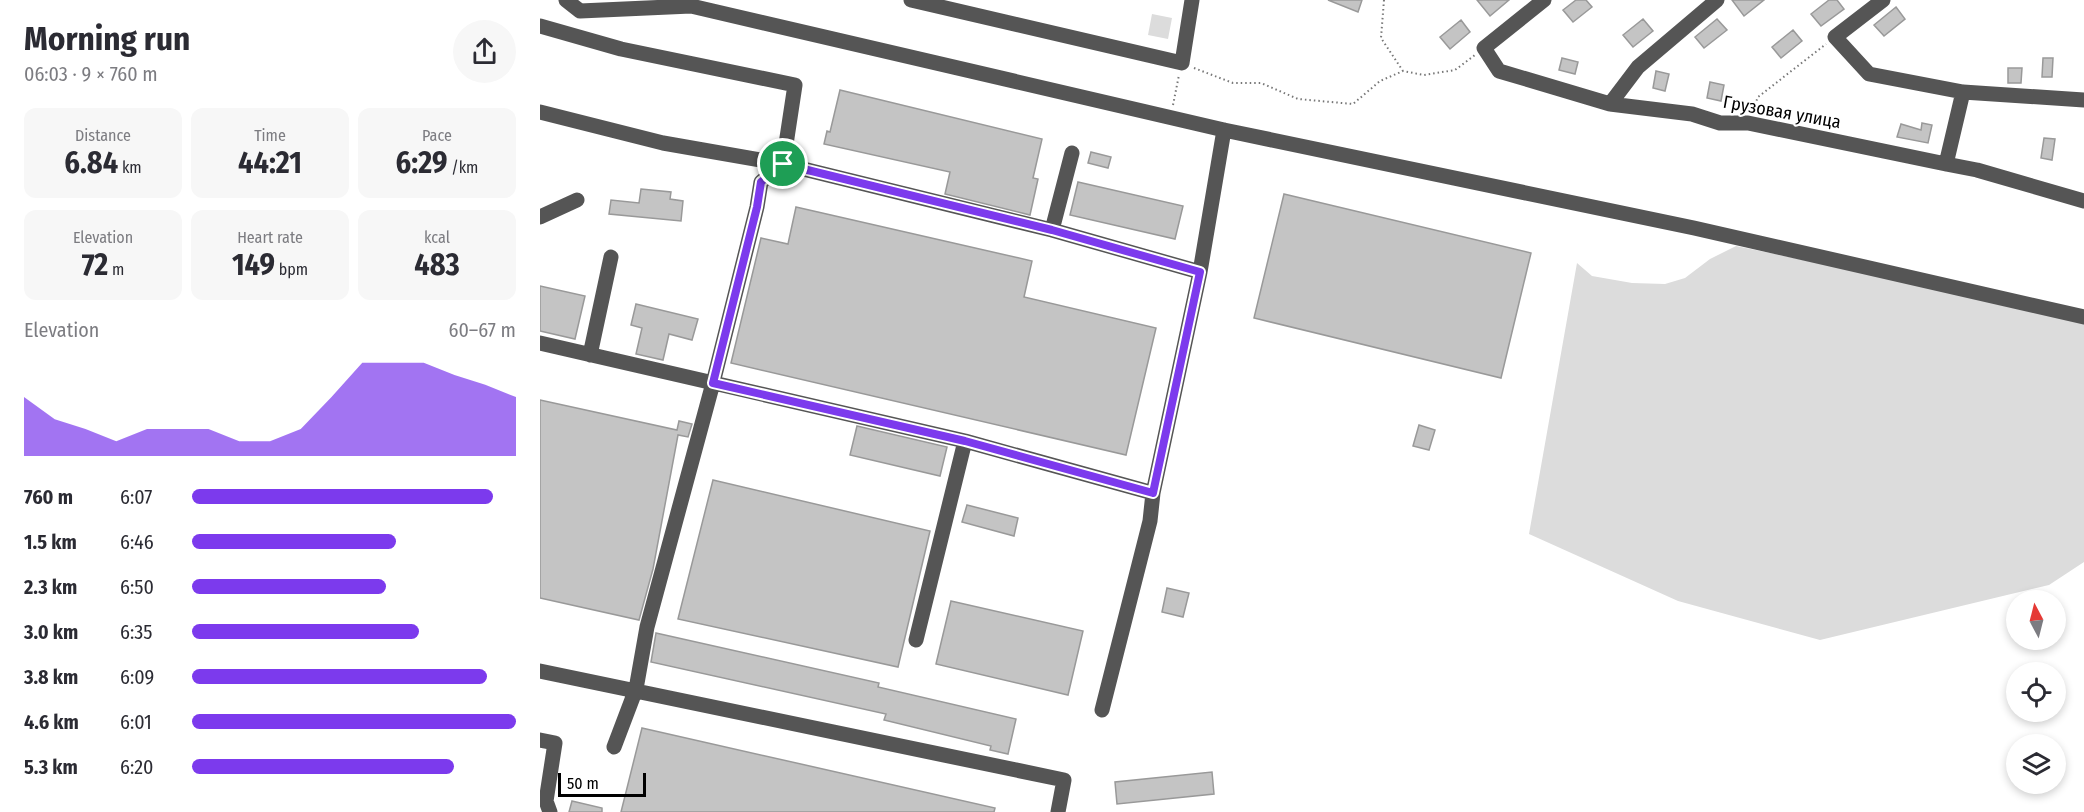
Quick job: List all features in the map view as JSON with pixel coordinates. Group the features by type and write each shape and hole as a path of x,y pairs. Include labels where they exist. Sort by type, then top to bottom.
{"street":[{"path":"566,0 580,10 691,6 1224,130 1694,228 2084,316"},
{"path":"911,0 1182,63 1192,0"},
{"path":"1484,48 1544,0"},
{"path":"1610,104 1638,67 1717,0"},
{"path":"1882,0 1835,36 1869,74 1962,92 2084,100"},
{"path":"540,26 621,49 795,85 783,164 761,182 757,207 713,383 647,627 636,689 614,747"},
{"name":"Грузовая улица","path":"1484,48 1499,71 1610,104 1692,114 1720,123 1748,123 1977,170 2084,201"},
{"path":"1947,164 1962,92"},
{"path":"540,112 663,143 783,164 1052,230 1200,272"},
{"path":"1102,710 1150,521 1153,493 1200,272 1224,130"},
{"path":"1052,230 1072,153"},
{"path":"540,217 577,200"},
{"path":"590,355 611,257"},
{"path":"540,343 965,441 1153,493"},
{"path":"916,640 965,441"},
{"path":"540,671 636,689 1064,780 1058,812"},
{"path":"540,740 555,743 546,801 550,812"}],"path":[{"path":"1384,0 1382,38 1403,71"},
{"path":"1748,123 1758,97 1835,36"},
{"path":"1182,63 1233,82 1261,83 1298,99 1353,104 1380,81 1403,71 1424,75 1455,70 1484,48"},
{"path":"1175,94 1178,79"}],"shaded area":[{"path":"1152,14 1172,18 1168,39 1148,35"},
{"path":"1736,246 2084,318 2084,562 2049,585 2028,590 2006,590 2006,595 1820,640 1678,601 1529,534 1577,263 1592,276 1632,283 1665,284 1685,278 1710,259"}],"building":[{"path":"1328,0 1362,0 1358,12"},
{"path":"1477,0 1509,0 1490,16"},
{"path":"1576,0 1586,0 1592,7 1573,22 1563,10"},
{"path":"1732,0 1764,0 1744,16"},
{"path":"1829,0 1837,0 1844,9 1821,26 1811,14"},
{"path":"1896,7 1905,19 1884,36 1874,25"},
{"path":"1643,19 1653,31 1633,47 1623,35"},
{"path":"1717,19 1727,30 1704,48 1695,37"},
{"path":"1461,20 1470,32 1450,49 1440,37"},
{"path":"1793,30 1802,41 1781,58 1772,47"},
{"path":"1562,58 1578,62 1575,74 1559,70"},
{"path":"2043,58 2053,58 2052,77 2042,77"},
{"path":"2008,68 2022,68 2021,83 2008,83"},
{"path":"1656,71 1669,74 1665,91 1653,88"},
{"path":"1710,82 1724,85 1721,101 1707,98"},
{"path":"840,90 1042,139 1033,178 1038,179 1030,215 945,194 950,172 824,144 827,131 830,132"},
{"path":"1922,123 1932,125 1928,143 1897,137 1901,124 1921,130"},
{"path":"2044,138 2055,139 2052,160 2041,158"},
{"path":"1091,152 1111,157 1108,168 1088,163"},
{"path":"1078,182 1183,206 1175,239 1070,215"},
{"path":"641,189 671,192 670,199 683,201 681,221 609,214 611,200 639,203"},
{"path":"1284,194 1531,253 1501,378 1254,318"},
{"path":"796,207 1032,261 1024,297 1156,328 1126,455 731,363 761,238 788,244"},
{"path":"540,286 585,296 575,339 540,331"},
{"path":"636,304 698,319 692,340 669,334 663,360 636,354 642,328 631,325"},
{"path":"540,400 677,430 679,421 692,424 688,437 678,435 653,569 639,620 540,598"},
{"path":"1419,425 1435,430 1429,450 1413,446"},
{"path":"857,426 947,447 940,476 850,455"},
{"path":"713,480 930,531 898,667 678,619"},
{"path":"967,505 1018,518 1014,536 962,522"},
{"path":"1167,588 1189,593 1183,617 1162,612"},
{"path":"951,601 1083,631 1068,695 936,664"},
{"path":"656,633 879,683 878,687 1016,719 1008,754 990,750 991,746 884,720 886,714 651,662"},
{"path":"642,728 995,808 994,812 621,812"},
{"path":"1212,772 1214,794 1117,804 1115,782"},
{"path":"572,801 602,808 602,812 569,812"}],"route":[{"path":"783,164 1052,230 1200,272 1153,493 965,441 713,383 757,207 761,182 783,164"}]}
